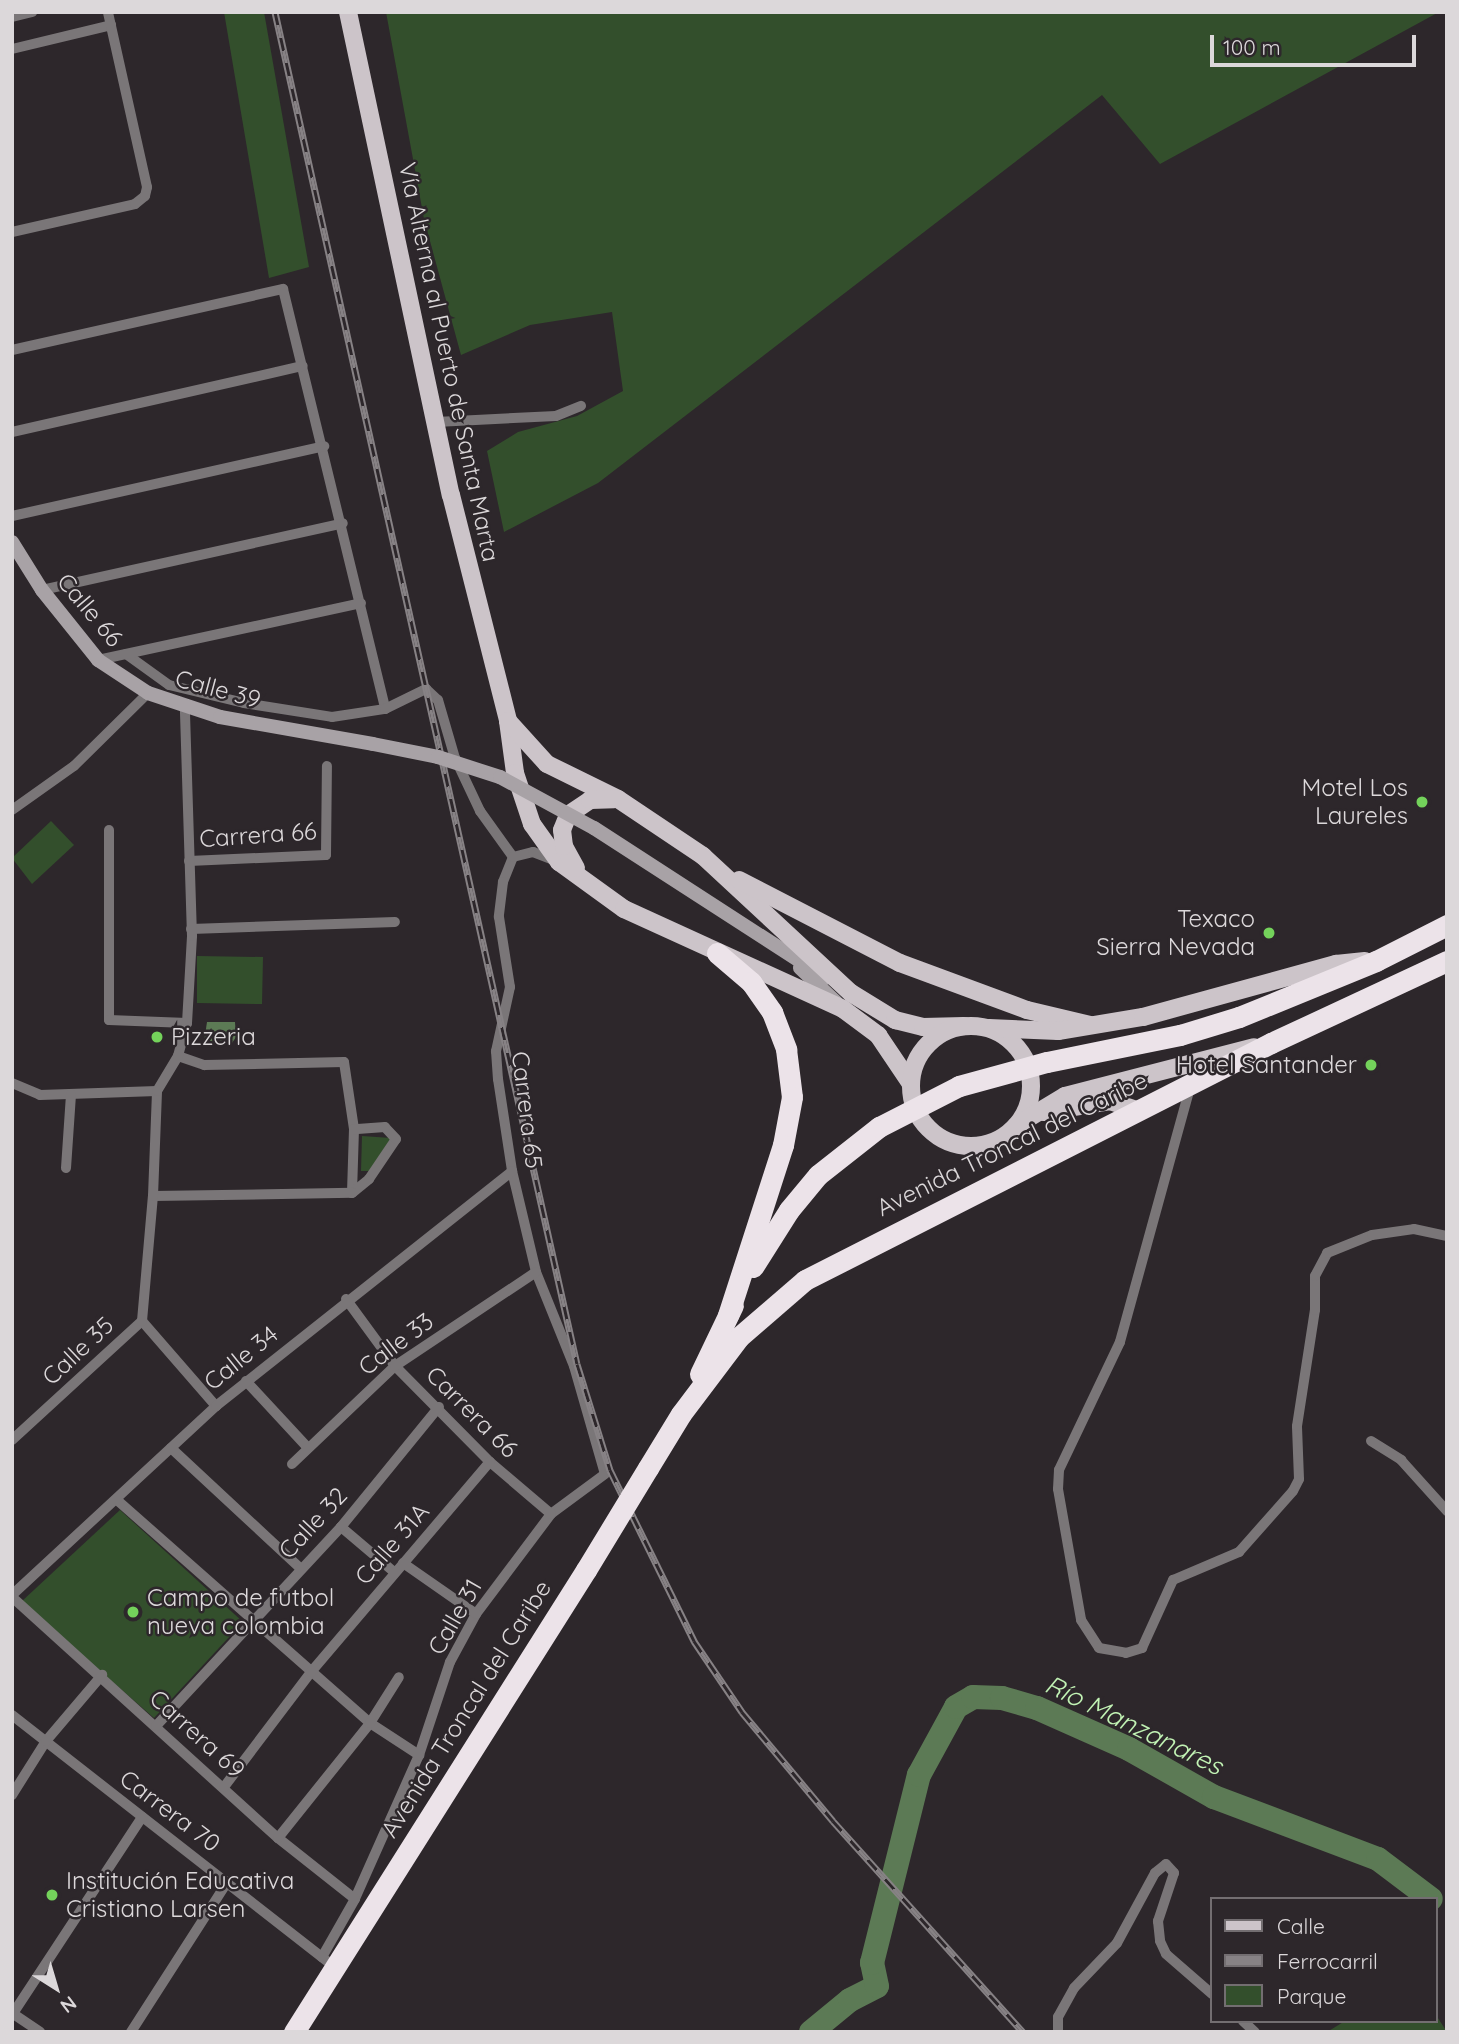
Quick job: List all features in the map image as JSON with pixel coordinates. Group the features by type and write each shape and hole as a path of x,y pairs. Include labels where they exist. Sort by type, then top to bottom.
{"highway":[{"name":"Avenida Troncal del Caribe","path":"681,1414 728,1315 789,1210 844,1150 879,1127 959,1086 1046,1062 1227,1021 1376,961 1447,925"},
{"path":"718,953 751,982 772,1012 786,1049 792,1097 783,1145 728,1315"},
{"name":"Avenida Troncal del Caribe","path":"294,2032 328,1962 586,1570 681,1414 739,1337 805,1280 1271,1043 1447,961"}],"main road":[{"name":"Vía Alterna al Puerto de Santa Marta","path":"348,12 436,422 508,721 515,773 532,824 559,862 594,889 624,909 718,953 895,1020 923,1027 964,1026"},
{"name":"Vía Alterna al Puerto de Santa Marta","path":"508,721 547,764 618,799 723,872 878,1035 911,1084"},
{"path":"594,889 569,858 562,830 579,805 600,798 618,799"},
{"path":"723,872 900,963 1027,1010 1090,1025"},
{"path":"1271,1043 1111,1080 1065,1096 986,1144 949,1142 921,1120 911,1084 921,1052 940,1035 964,1026 1058,1031 1188,1007 1336,964 1376,961"},
{"path":"989,1028 1021,1051 1029,1069 1029,1098 1017,1125"},
{"path":"1040,1112 1110,1101 1139,1111"}],"street":[{"path":"12,17 32,12"},
{"path":"12,232 135,204 145,196 147,187 108,12"},
{"path":"12,49 111,26"},
{"path":"12,350 283,289 343,523 385,709"},
{"path":"12,432 303,366"},
{"path":"436,422 556,416 581,406"},
{"path":"12,516 324,446"},
{"path":"42,590 343,523"},
{"name":"Calle 66","path":"12,542 42,590 98,660 148,693"},
{"path":"98,660 361,603"},
{"path":"126,654 169,685 244,704 332,717 385,709 426,689 432,693 443,711 455,758 480,811 513,857 533,852 559,862"},
{"name":"Calle 39","path":"12,810 74,766 148,693 185,707 438,757 536,792 773,944 847,1001"},
{"name":"Carrera 66","path":"153,1196 157,1091 178,1056 187,1023 191,929 185,707"},
{"name":"Carrera 66","path":"189,861 326,855 327,766"},
{"path":"110,830 109,1020 187,1023"},
{"name":"Carrera 65","path":"513,857 503,882 499,917 510,986 496,1051 512,1171 536,1272 574,1366 605,1475"},
{"path":"191,929 395,922"},
{"path":"178,1056 204,1065 337,1060 348,1068 354,1129 352,1193"},
{"path":"12,1083 32,1094 157,1091"},
{"path":"1191,1084 1120,1342 1059,1470 1058,1489 1081,1620 1099,1648 1126,1653 1142,1648 1173,1580 1238,1552 1293,1491 1299,1479 1297,1426 1315,1310 1315,1276 1327,1253 1372,1234 1413,1229 1447,1236"},
{"path":"66,1168 71,1094"},
{"path":"153,1196 352,1193 369,1180 396,1139 386,1127 354,1129"},
{"name":"Calle 34","path":"12,1596 216,1406 346,1299 512,1171"},
{"name":"Calle 35","path":"12,1440 142,1321 153,1196"},
{"name":"Calle 33","path":"292,1464 395,1366 536,1272"},
{"name":"Carrera 66","path":"346,1299 395,1366 439,1407 490,1462 551,1514"},
{"path":"142,1321 216,1406"},
{"path":"246,1381 309,1448"},
{"name":"Calle 32","path":"156,1726 250,1620 341,1527 439,1407"},
{"path":"1371,1441 1401,1460 1447,1511"},
{"path":"171,1448 300,1568"},
{"name":"Calle 31A","path":"224,1787 311,1672 490,1462"},
{"name":"Calle 31","path":"328,1962 419,1755 450,1662 476,1614 551,1514 605,1475"},
{"path":"117,1500 370,1723 419,1755"},
{"path":"341,1527 394,1572"},
{"path":"403,1563 476,1614"},
{"name":"Carrera 69","path":"12,1596 102,1675 278,1838 355,1899"},
{"path":"12,1795 46,1741 102,1675"},
{"path":"278,1838 370,1723 398,1677"},
{"name":"Carrera 70","path":"12,1715 228,1881 328,1962"},
{"path":"40,2032 13,2014 142,1817"},
{"path":"1058,2032 1058,2017 1074,1988 1117,1943 1154,1873 1166,1864 1174,1873 1158,1921 1160,1941 1166,1954 1210,1992"},
{"path":"131,2032 228,1881"}],"green space":[{"path":"224,12 264,12 309,267 269,278"},
{"path":"386,12 1439,12 1160,164 1102,95 598,483 504,532 487,451 518,432 577,416 623,391 612,312 530,325 461,355 424,219"},
{"path":"51,821 74,845 32,884 12,858"},
{"path":"197,956 263,957 262,1004 197,1003"},
{"path":"362,1136 391,1138 369,1171 361,1171"},
{"name":"Campo de futbol nueva colombia","path":"120,1510 243,1622 154,1718 21,1602"},
{"path":"1438,2018 1447,2032 1327,2032 1342,2023 1438,2023"}],"shaded area":[{"path":"207,1022 235,1022 236,1037 232,1043 204,1042"}],"waterway":[{"name":"Río Manzanares","path":"811,2032 850,2000 877,1986 872,1963 919,1775 956,1707 973,1697 1002,1698 1037,1708 1129,1749 1214,1797 1378,1859 1428,1897"}],"railway":[{"path":"275,12 577,1364 610,1470 694,1641 742,1712 833,1821 1023,2032"}],"place":[{"name":"Motel Los Laureles","path":"1422,802"},
{"name":"Texaco Sierra Nevada","path":"1269,933"},
{"name":"Pizzeria","path":"157,1037"},
{"name":"Hotel Santander","path":"1371,1065"},
{"name":"Campo de futbol nueva colombia","path":"133,1612"},
{"name":"Institución Educativa Cristiano Larsen","path":"52,1895"}]}
